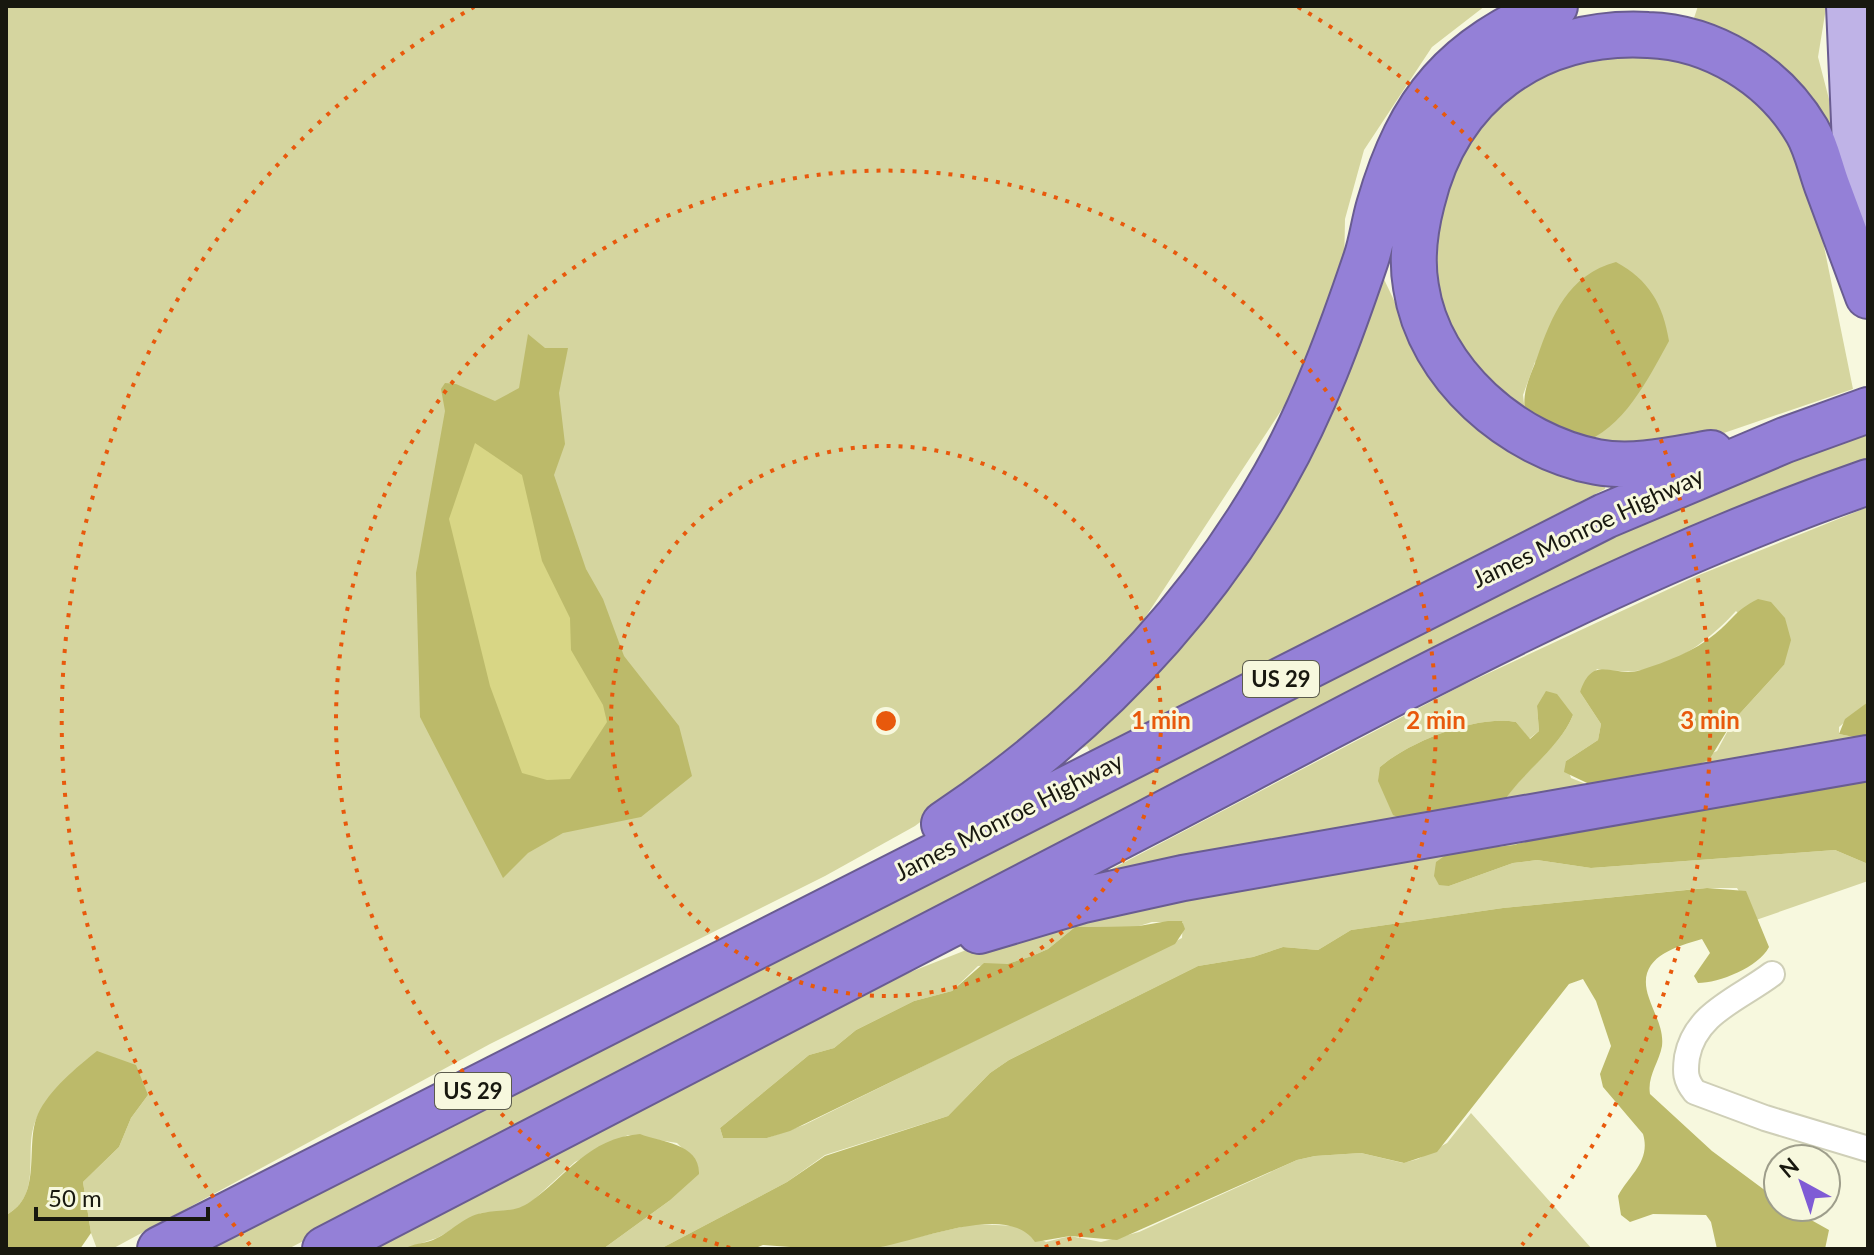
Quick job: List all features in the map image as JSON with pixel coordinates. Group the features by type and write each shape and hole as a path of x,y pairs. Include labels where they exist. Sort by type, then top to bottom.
{"highway":[{"path":"784,932 997,788 1044,752 1137,664 1183,611 1243,527 1310,406 1345,322 1396,159 1426,100 1456,64 1485,41 1555,6"},
{"path":"1785,440 1630,464 1599,462 1563,453 1500,418 1455,373 1436,344 1416,288 1417,222 1428,175 1440,148 1484,91 1536,54 1576,39 1611,33 1674,36 1707,46 1738,61 1765,81 1808,133 1868,296"},
{"name":"James Monroe Highway","path":"160,1249 1591,523 1785,440 1868,410"},
{"name":"US 29","path":"325,1249 1402,689 1574,606 1792,508 1868,482"},
{"path":"815,993 996,924 1111,894 1374,843 1868,758"}],"main road":[{"path":"1847,6 1855,191 1868,271"}],"street":[{"path":"1772,974 1710,1015 1698,1027 1690,1043 1685,1072 1687,1083 1695,1092 1765,1118 1868,1149"}],"green space":[{"path":"6,6 1485,6 1432,47 1364,150 1345,219 1344,273 1290,397 1137,630 1041,730 915,826 825,876 490,1044 112,1249 97,1249 91,1233 83,1182 119,1147 131,1118 148,1095 82,1064 53,1094 36,1120 31,1140 28,1187 17,1207 6,1215"},
{"path":"1698,6 1826,8 1818,57 1836,126 1828,138 1731,34 1694,18"},
{"path":"1601,57 1668,57 1711,71 1747,94 1793,143 1816,207 1853,389 1718,435 1588,450 1535,362 1523,395 1525,412 1512,413 1443,331 1430,224 1463,134 1543,70"},
{"path":"1382,275 1400,313 1607,478 1605,489 1093,757 1087,746 1072,753"},
{"path":"1868,426 1868,463 1396,672 288,1249 198,1249 1500,584"},
{"path":"1868,507 1868,702 1839,727 1839,734 1868,740 1644,785 1717,751 1733,721 1784,665 1736,611 1704,641 1677,658 1635,671 1597,669 1580,692 1601,724 1598,740 1566,761 1571,778 1606,792 1499,809 1517,784 1558,740 1573,715 1537,706 1539,731 1529,739 1516,722 1482,722 1426,739 1380,767 1415,824 1064,894 1461,686 1699,575"},
{"path":"1606,819 1514,845 1450,852 1449,886 1513,863 1537,860 1591,868 1835,850 1868,864 1868,881 1756,920 1737,888 1706,888 1503,908 1351,930 1318,950 1283,947 1253,957 1198,966 1009,1060 990,1073 948,1116 825,1155 787,1182 660,1249 603,1249 669,1201 696,1162 677,1143 628,1135 575,1162 529,1204 514,1211 481,1213 437,1238 404,1249 373,1249 908,973 1037,922","holes":["1183,922 1182,938 804,1125 767,1138 723,1138 720,1128 809,1055 834,1048 856,1030 914,1001 952,991 978,966 1007,964 1032,956 1048,949 1075,927"]},
{"path":"1471,1113 1592,1249 866,1249 974,1224 1017,1226 1046,1242 1070,1236 1101,1242 1139,1232 1297,1160 1361,1153 1403,1163 1418,1159 1447,1143"}],"shaded area":[{"path":"1616,262 1628,269 1653,294 1669,341 1622,415 1595,437 1580,443 1525,412 1526,391 1549,327 1564,299 1586,276"},
{"path":"528,334 545,348 568,348 559,393 565,444 554,475 586,569 603,599 624,656 679,726 692,776 641,817 563,833 528,853 503,878 420,717 416,573 445,411 441,389 445,383 456,384 495,401 519,388"},
{"path":"475,443 522,475 542,561 570,618 571,650 603,705 607,722 570,779 547,780 522,773 490,686 449,519"},
{"path":"1758,599 1771,602 1785,618 1791,640 1784,665 1733,721 1709,760 1644,785 1606,792 1564,772 1566,761 1598,740 1601,724 1580,692 1592,673 1605,669 1622,672 1641,670 1680,655 1699,646"},
{"path":"1546,691 1557,694 1573,715 1558,740 1517,784 1499,809 1415,824 1393,815 1378,781 1380,767 1426,739 1482,722 1516,722 1530,739 1539,731 1537,706"},
{"path":"1868,702 1868,740 1839,734 1845,719"},
{"path":"1868,775 1868,864 1835,850 1591,868 1537,860 1513,863 1449,886 1439,885 1434,876 1436,862 1450,852 1514,845 1606,819"},
{"path":"1707,888 1746,891 1769,947 1757,961 1727,977 1698,983 1694,976 1710,953 1702,939 1668,951 1651,965 1646,985 1660,1027 1662,1046 1650,1081 1650,1094 1712,1151 1762,1188 1762,1223 1817,1223 1829,1230 1825,1249 1717,1249 1711,1222 1706,1215 1653,1214 1630,1222 1621,1215 1618,1196 1642,1160 1645,1144 1643,1134 1603,1087 1600,1074 1611,1046 1596,1001 1583,979 1569,984 1437,1152 1404,1163 1361,1153 1297,1160 1117,1240 1070,1236 1035,1242 1021,1230 1002,1225 980,1225 867,1249 763,1245 753,1249 660,1249 787,1182 825,1156 948,1116 990,1073 1009,1060 1198,966 1253,957 1283,947 1318,950 1351,930 1503,908"},
{"path":"1182,921 1185,929 1175,944 790,1131 767,1138 723,1138 720,1128 809,1055 834,1048 856,1030 914,1001 952,991 984,963 1007,964 1032,956 1048,949 1075,927 1139,926"},
{"path":"97,1051 136,1065 148,1095 131,1118 119,1147 83,1182 91,1233 80,1249 6,1249 6,1215 25,1196 38,1114 56,1088"},
{"path":"640,1134 686,1150 698,1164 699,1174 669,1201 603,1249 404,1249 433,1240 475,1215 524,1205 592,1150 622,1137"}]}
